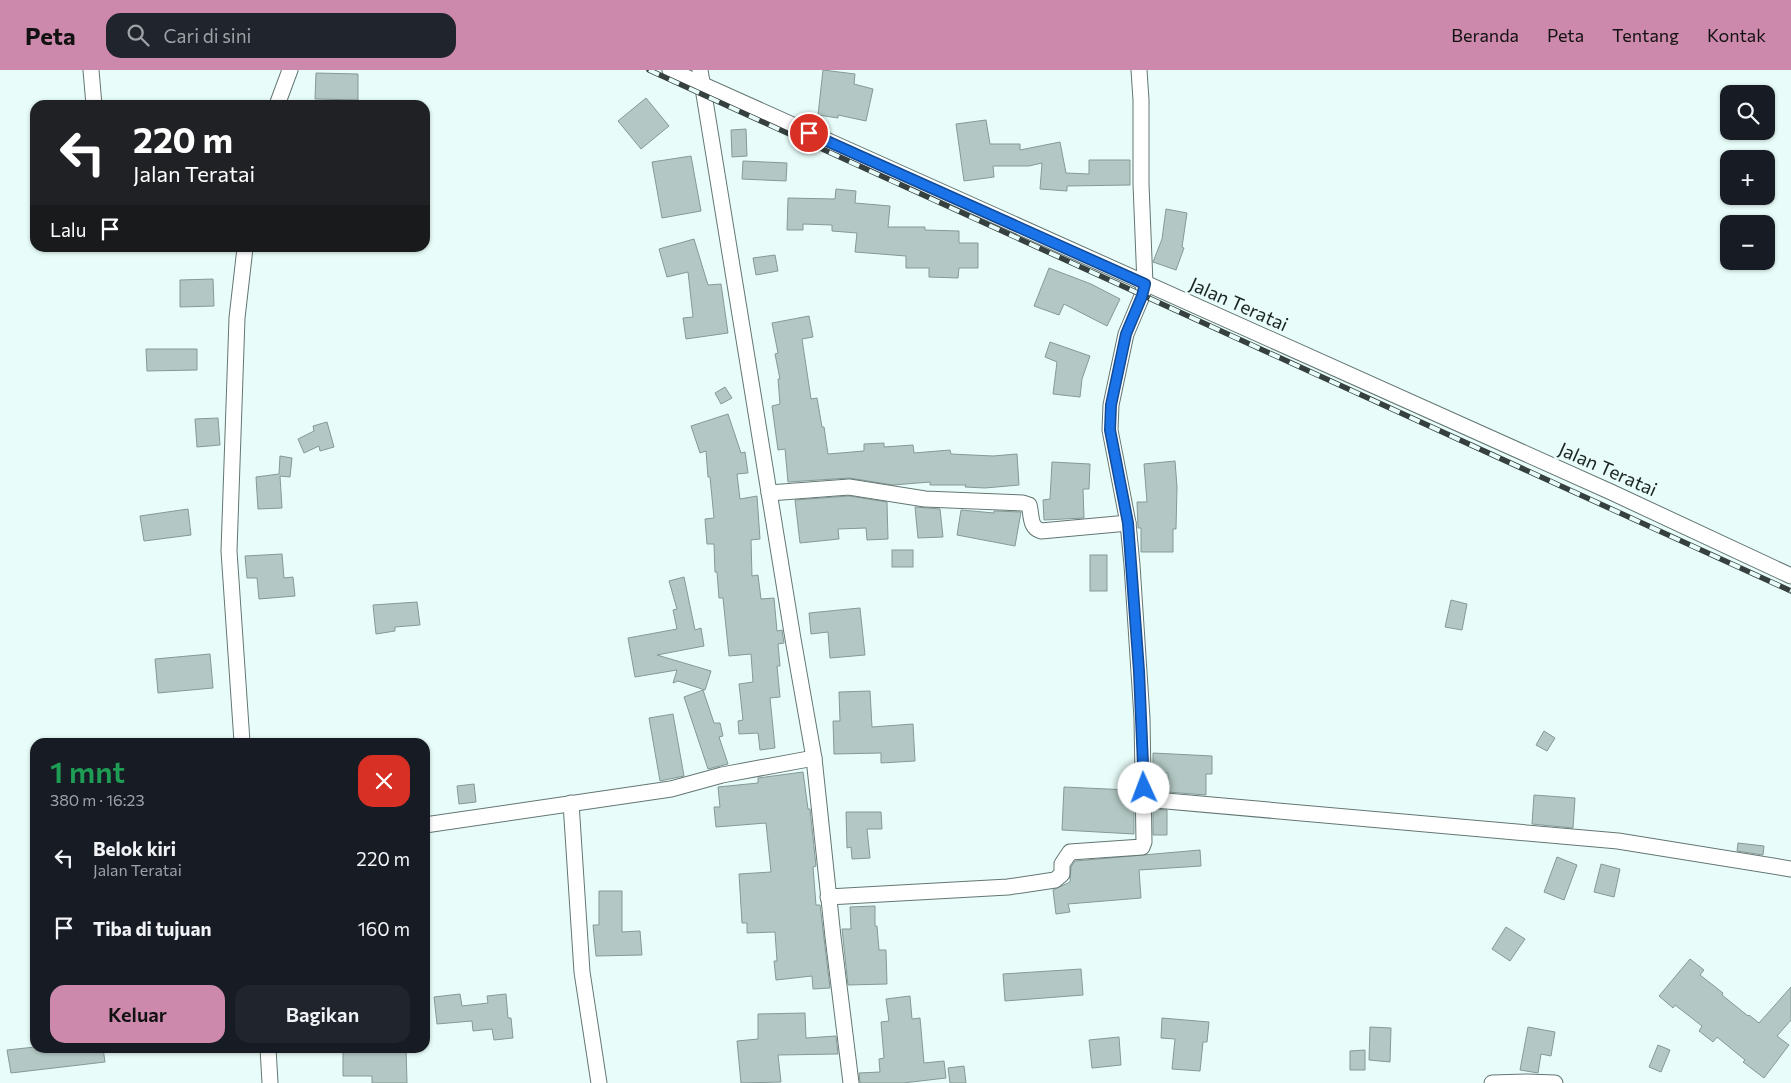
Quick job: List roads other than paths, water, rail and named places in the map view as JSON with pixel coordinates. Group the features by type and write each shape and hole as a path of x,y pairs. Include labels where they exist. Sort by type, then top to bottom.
{"street":[{"path":"92,70 94,100"},
{"path":"279,100 290,70"},
{"name":"Jalan Teratai","path":"670,70 1611,492 1791,576"},
{"path":"700,70 814,758 828,897 851,1083"},
{"path":"828,897 1008,887 1055,880 1062,874 1062,864 1070,852 1142,847 1144,842 1142,828 1144,799 1142,710 1128,523 1110,430 1111,405 1126,334 1145,284 1139,70"},
{"path":"242,738 229,551 237,318 245,252"},
{"path":"769,492 850,487 925,498 1023,502 1028,505 1035,530 1041,531 1128,523"},
{"path":"430,824 671,789 722,775 814,758"},
{"path":"1144,799 1618,841 1791,868"},
{"path":"572,803 582,972 599,1083"},
{"path":"268,1053 270,1083"},
{"path":"1492,1083 1555,1083"}],"railway":[{"path":"649,70 1791,591"}]}
